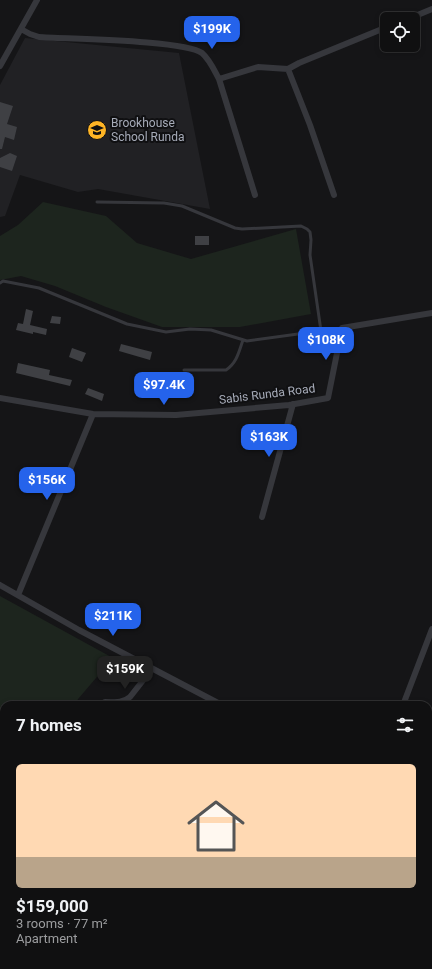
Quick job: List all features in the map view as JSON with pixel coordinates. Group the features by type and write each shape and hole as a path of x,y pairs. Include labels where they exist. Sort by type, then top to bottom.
{"street":[{"path":"0,66 37,0"},
{"path":"420,14 432,9"},
{"path":"21,29 39,37 166,44 196,50 202,53 210,62 219,79 255,194"},
{"path":"219,79 258,67 288,69 299,63 380,30"},
{"path":"288,69 310,125 334,195"},
{"path":"342,328 432,313"},
{"name":"Sabis Runda Road","path":"0,398 93,414 176,415 293,404 328,398 342,328"},
{"path":"262,517 293,404"},
{"path":"18,595 93,414"},
{"path":"0,585 212,701"},
{"path":"405,701 432,629"},
{"path":"123,701 130,697 152,668"}],"lane":[{"path":"97,202 164,203 182,206 235,228 242,229 305,227 310,232 310,255 321,331"},
{"path":"0,282 3,281 39,288 127,324 166,332 190,329 211,330 247,341 342,328"},
{"path":"184,370 226,370 236,361 243,340"}],"shaded area":[{"name":"Brookhouse School Runda","path":"25,38 179,53 210,209 98,189 78,192 20,175 5,216 0,217 0,85"},
{"path":"43,202 106,216 137,243 191,259 296,229 311,314 240,327 162,327 106,307 55,286 21,276 0,280 0,236 18,225"},
{"path":"0,596 113,658 76,701 0,701"}],"building":[{"path":"0,102 13,106 7,124 17,127 14,140 5,137 2,149 0,149"},
{"path":"10,153 17,156 12,171 0,167 0,158"},
{"path":"195,236 209,236 209,245 195,245"},
{"path":"26,309 33,311 30,325 47,329 46,335 16,330 18,323 23,324"},
{"path":"52,316 61,317 60,324 50,323"},
{"path":"121,344 152,352 150,360 119,351"},
{"path":"72,348 86,353 82,362 69,357"},
{"path":"18,363 50,370 49,375 72,380 70,386 16,373"},
{"path":"88,388 104,394 102,401 85,394"}],"place":[{"name":"Brookhouse School Runda","path":"97,130"}]}
